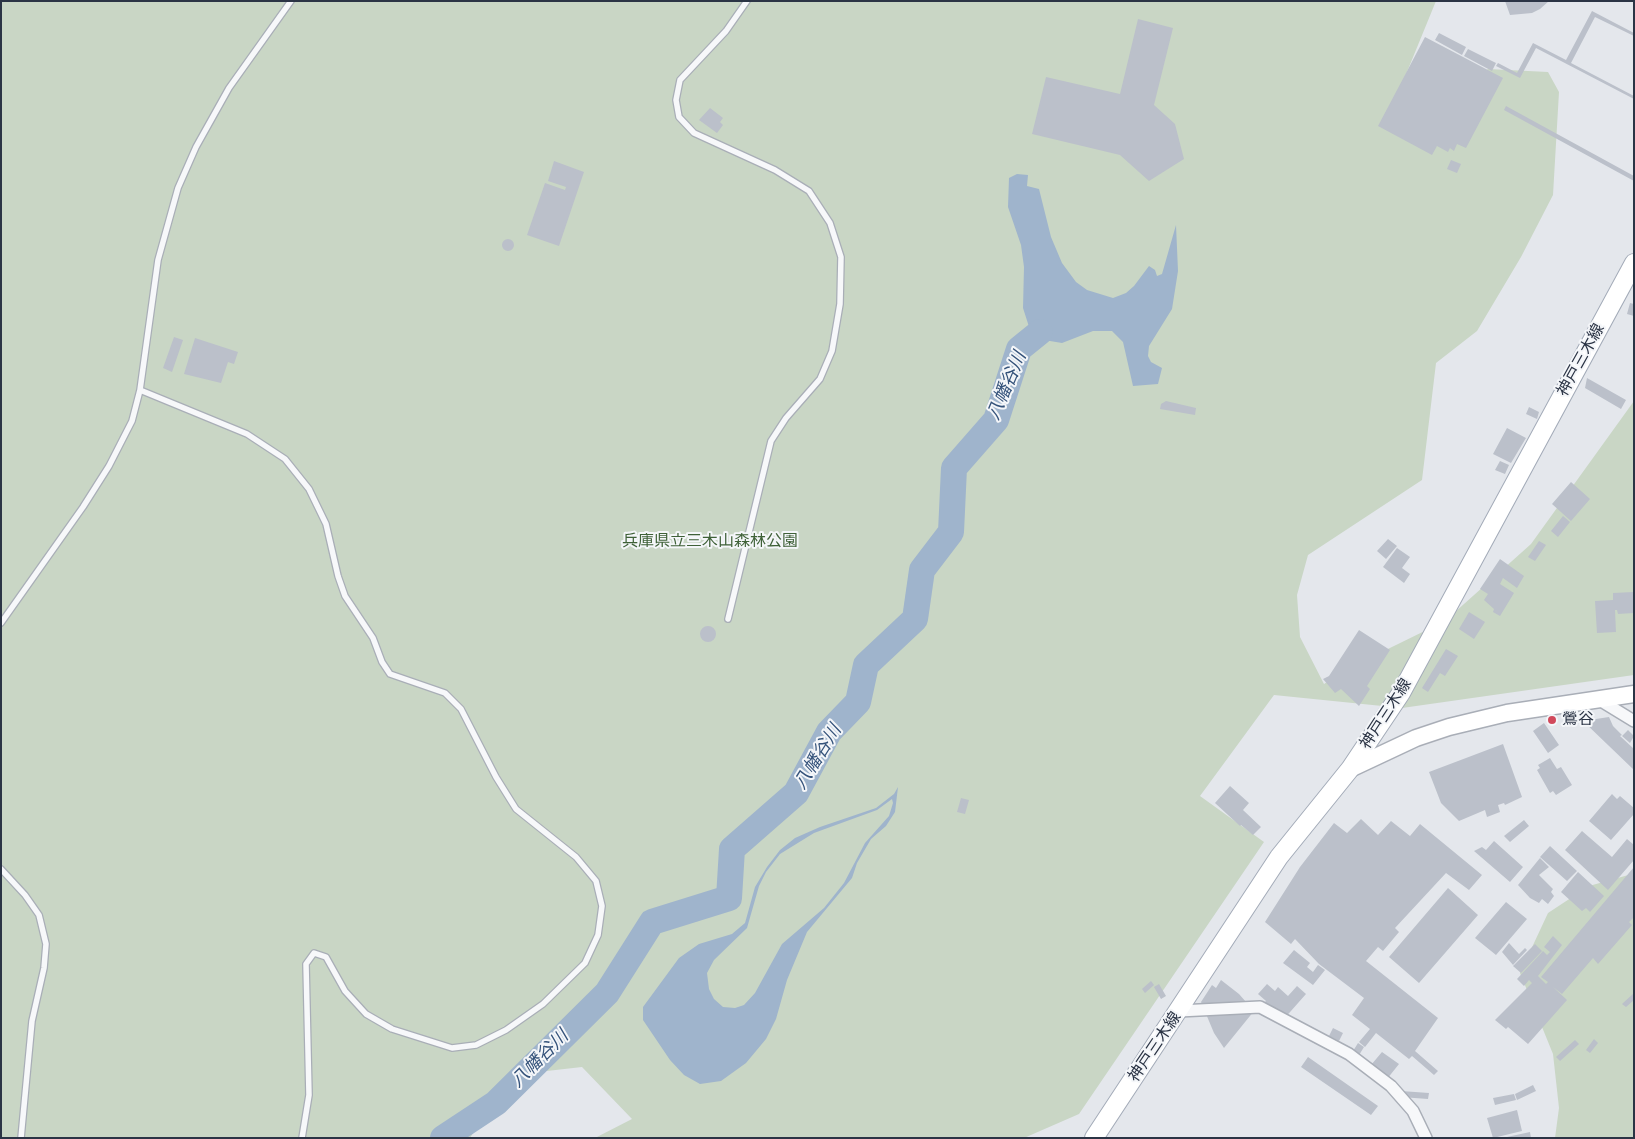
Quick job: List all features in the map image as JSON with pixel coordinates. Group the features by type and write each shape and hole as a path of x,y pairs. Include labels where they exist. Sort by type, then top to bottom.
{"main road":[{"name":"神戸三木線","path":"1094,1138 1180,1011 1279,857 1350,769 1401,693 1634,263"}],"street":[{"path":"1350,769 1394,747 1449,727 1507,713 1634,694"},
{"path":"1598,699 1634,722"},
{"path":"1180,1011 1260,1007 1350,1054 1391,1086 1413,1111 1426,1138"}],"lane":[{"path":"1,623 83,507 109,466 132,421 140,390 158,260 178,188 196,147 229,88 291,1"},
{"path":"728,620 770,441 786,418 820,379 832,351 840,304 842,257 830,223 809,191 775,170 694,132 679,117 676,100 680,80 726,31 747,1"},
{"path":"140,390 247,434 285,459 313,498 326,524 338,576 345,596 373,638 382,662 390,674 445,693 461,709 496,777 516,809 576,857 596,881 602,906 598,935 584,963 543,1004 506,1030 476,1045 452,1048 392,1029 366,1014 345,991 326,957 314,953 306,964 309,1095 302,1138"},
{"path":"1,869 25,895 39,915 46,944 44,968 32,1021 22,1138"}],"green space":[{"name":"兵庫県立三木山森林公園","path":"1,1 1436,1 1391,111 1455,92 1488,69 1548,72 1559,92 1553,195 1521,257 1477,331 1436,363 1422,480 1308,555 1297,595 1300,637 1324,684 1345,670 1445,621 1531,544 1634,401 1634,675 1402,708 1274,695 1200,796 1264,842 1079,1114 1024,1138 595,1138 632,1119 582,1067 538,1072 486,1113 470,1138 1,1138"},
{"path":"1632,874 1634,876 1634,1138 1555,1138 1559,1108 1553,1054 1520,973 1548,913 1589,886"}],"water":[{"path":"1017,174 1028,175 1027,186 1039,189 1051,237 1062,263 1076,282 1087,290 1113,298 1126,293 1134,286 1149,266 1155,270 1157,276 1162,274 1176,225 1178,271 1172,309 1149,346 1148,356 1151,362 1162,368 1158,384 1133,386 1123,342 1112,331 1093,331 1062,343 1038,339 1031,333 1023,308 1024,267 1021,245 1008,207 1009,178"},
{"path":"898,787 895,812 886,826 871,839 857,863 852,878 807,932 787,980 776,1019 766,1039 746,1063 721,1081 700,1084 684,1075 670,1060 643,1020 643,1007 679,958 699,944 732,934 745,923 755,887 780,850 795,838 820,827 876,808 894,794","holes":["892,799 893,803 889,816 865,843 844,883 824,908 782,944 755,993 744,1005 735,1008 723,1007 714,999 709,989 707,973 714,960 747,928 759,886 766,872 780,854 814,833 877,810"]}],"building":[{"path":"1505,1 1549,1 1532,13 1510,15"},
{"path":"1592,11 1634,33 1634,36 1595,17 1571,63 1634,96 1634,99 1536,48 1520,78 1496,66 1498,63 1517,73 1533,43 1566,60"},
{"path":"1138,19 1173,28 1154,105 1175,124 1184,159 1149,181 1120,155 1032,134 1046,77 1120,94"},
{"path":"1439,33 1466,47 1462,55 1435,40"},
{"path":"1425,37 1503,78 1466,148 1457,144 1454,151 1450,148 1448,152 1437,146 1432,155 1378,126"},
{"path":"1468,49 1496,63 1492,71 1464,56"},
{"path":"1506,106 1634,176 1634,181 1504,110"},
{"path":"710,108 723,118 720,122 723,125 717,133 699,120"},
{"path":"1451,160 1461,164 1457,173 1447,169"},
{"path":"554,161 584,172 559,246 527,235 545,183 565,190 566,187 548,181"},
{"path":"506,239 510,239 514,245 510,251 506,251 502,247 502,243"},
{"path":"1630,303 1634,304 1634,316 1627,314"},
{"path":"174,337 183,340 172,372 163,368"},
{"path":"195,338 238,352 234,364 228,362 221,383 184,374"},
{"path":"1587,378 1626,400 1621,409 1585,388"},
{"path":"1166,401 1196,408 1195,415 1160,409 1161,404"},
{"path":"1529,407 1539,412 1537,419 1526,414"},
{"path":"1507,428 1526,438 1511,463 1493,454"},
{"path":"1500,461 1509,465 1505,474 1495,470"},
{"path":"1571,482 1590,499 1571,521 1552,504"},
{"path":"1563,516 1570,522 1558,537 1551,531"},
{"path":"1388,539 1397,546 1386,559 1377,551"},
{"path":"1539,541 1546,545 1535,561 1528,557"},
{"path":"1397,548 1410,557 1402,568 1410,574 1404,583 1383,567"},
{"path":"1500,559 1524,576 1517,588 1503,578 1500,584 1514,593 1500,616 1493,612 1494,609 1484,600 1488,594 1480,589"},
{"path":"1634,592 1634,613 1618,614 1617,610 1615,610 1616,632 1597,633 1595,601 1613,600 1613,593"},
{"path":"1469,612 1485,622 1474,639 1459,629"},
{"path":"708,626 716,634 708,642 700,634"},
{"path":"1359,630 1390,650 1367,686 1370,689 1359,706 1341,689 1335,693 1323,679 1329,676"},
{"path":"1446,649 1458,656 1445,676 1440,673 1428,692 1422,688"},
{"path":"1609,717 1613,726 1622,735 1620,736 1634,749 1634,770 1583,721"},
{"path":"1544,723 1559,745 1548,753 1533,731"},
{"path":"1628,730 1634,736 1630,743 1622,736"},
{"path":"1503,744 1522,797 1505,805 1504,803 1498,805 1500,812 1487,817 1485,810 1459,821 1441,803 1429,772"},
{"path":"1550,758 1557,769 1561,767 1572,785 1556,795 1553,791 1550,793 1537,770 1540,768 1538,765"},
{"path":"1230,786 1249,803 1243,810 1261,827 1253,835 1215,803"},
{"path":"1612,794 1617,799 1620,796 1634,808 1634,814 1611,840 1589,821"},
{"path":"961,798 969,800 965,814 957,812"},
{"path":"1361,819 1378,835 1391,821 1410,836 1420,824 1482,875 1469,890 1446,873 1395,928 1399,932 1383,951 1378,947 1366,961 1438,1018 1415,1051 1438,1071 1434,1075 1412,1056 1409,1059 1376,1033 1365,1047 1359,1042 1370,1029 1352,1015 1364,998 1319,964 1295,939 1291,944 1265,922 1300,867 1334,823 1347,833"},
{"path":"1524,820 1529,826 1510,842 1504,836"},
{"path":"1582,831 1612,857 1627,839 1634,845 1634,860 1608,890 1565,850"},
{"path":"1494,841 1523,867 1510,882 1474,851 1482,847 1486,850"},
{"path":"1550,846 1577,871 1567,881 1540,857"},
{"path":"1540,858 1549,867 1539,875 1553,889 1551,892 1554,896 1548,904 1542,899 1539,903 1530,898 1518,885"},
{"path":"1634,867 1634,917 1629,922 1632,925 1598,964 1593,958 1562,994 1553,987 1567,1000 1528,1044 1508,1027 1506,1029 1495,1020 1532,983 1529,980 1524,986 1517,979 1543,951 1547,955 1550,952 1544,947 1553,936 1562,945 1538,976 1546,984 1548,982 1541,977"},
{"path":"1578,872 1604,896 1590,912 1586,908 1582,911 1561,892"},
{"path":"1448,888 1478,915 1419,983 1389,957"},
{"path":"1506,902 1527,919 1496,955 1475,938"},
{"path":"1509,943 1519,954 1525,948 1527,950 1513,965 1502,952"},
{"path":"1535,944 1542,951 1521,973 1513,966"},
{"path":"1294,950 1310,963 1307,967 1313,972 1318,965 1325,970 1313,985 1283,963"},
{"path":"1221,980 1239,994 1254,1011 1224,1048 1214,1033 1201,1002 1212,985 1216,988"},
{"path":"1151,981 1154,985 1145,993 1142,989"},
{"path":"1159,984 1166,996 1161,999 1154,987"},
{"path":"1267,984 1275,991 1278,987 1288,996 1297,986 1306,994 1283,1020 1264,1003 1266,1001 1258,994"},
{"path":"1634,993 1634,1000 1626,1007 1622,1004"},
{"path":"1333,1028 1343,1033 1339,1041 1329,1036"},
{"path":"1594,1039 1598,1043 1590,1053 1586,1050"},
{"path":"1575,1040 1579,1044 1560,1061 1556,1057"},
{"path":"1358,1043 1364,1047 1353,1065 1330,1048 1350,1056"},
{"path":"1382,1052 1399,1064 1387,1079 1371,1065"},
{"path":"1308,1057 1378,1106 1371,1115 1301,1067"},
{"path":"1533,1085 1536,1091 1517,1100 1515,1094"},
{"path":"1401,1091 1429,1093 1428,1099 1401,1097"},
{"path":"1514,1094 1516,1100 1495,1105 1493,1098"},
{"path":"1517,1110 1522,1131 1493,1138 1487,1118"},
{"path":"1530,1132 1531,1138 1507,1138 1507,1137"}],"waterway":[{"name":"八幡谷川","path":"443,1138 496,1103 607,993 652,922 729,898 732,849 796,793 829,732 858,702 866,665 915,619 922,570 951,532 954,468 996,420 1019,349 1040,332"}],"place":[{"name":"鶯谷","path":"1552,720"}]}
